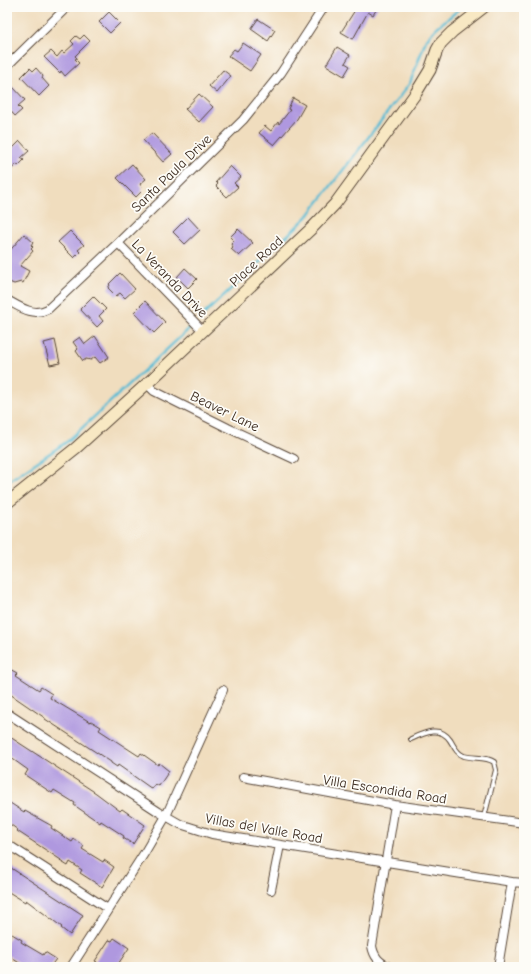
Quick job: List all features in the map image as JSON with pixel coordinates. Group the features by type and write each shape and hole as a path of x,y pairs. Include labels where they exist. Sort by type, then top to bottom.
{"street":[{"path":"7,66 67,7"},
{"name":"Santa Paula Drive","path":"7,300 31,312 43,312 48,309 118,243 243,120 281,73 324,7"},
{"name":"Place Road","path":"7,503 76,448 147,384 313,228 335,204 416,93 430,70 437,50 442,43 452,32 484,7"},
{"name":"La Veranda Drive","path":"118,243 203,331"},
{"name":"Beaver Lane","path":"147,384 154,391 228,428 294,458"},
{"path":"71,967 146,852 166,816 223,690"},
{"name":"Villas del Valle Road","path":"7,713 180,824 212,834 524,883"},
{"name":"Villa Escondida Road","path":"243,777 395,805 524,823"},
{"path":"389,967 374,956 372,946 395,805"},
{"path":"7,844 108,909"},
{"path":"271,890 280,845"},
{"path":"498,967 512,882"}],"lane":[{"path":"411,740 428,732 439,731 444,733 457,751 464,756 487,758 494,762 496,770 484,817"}],"building":[{"path":"357,7 378,7 373,15 368,12 353,39 341,32"},
{"path":"109,12 120,23 110,33 99,22"},
{"path":"258,19 275,30 268,41 251,29"},
{"path":"84,35 90,41 75,56 77,58 75,59 79,63 65,76 44,57 51,51 57,57 62,51 64,53 74,44 71,41 76,36 80,39"},
{"path":"243,43 261,55 250,71 228,56 234,49 237,51"},
{"path":"337,47 350,55 345,63 350,66 344,76 326,65"},
{"path":"30,68 33,71 36,68 49,86 39,96 21,77"},
{"path":"223,70 231,76 217,93 209,86"},
{"path":"13,87 25,100 18,106 22,110 15,116 7,107 7,96"},
{"path":"199,94 213,107 199,122 185,109"},
{"path":"293,98 305,105 297,119 274,145 259,133 265,126 271,131 278,122 279,124 290,110 288,109"},
{"path":"152,133 172,154 163,162 143,140"},
{"path":"20,141 29,151 21,158 24,160 18,166 17,164 7,173 7,154"},
{"path":"132,164 146,179 140,184 142,187 140,189 142,191 136,197 117,178"},
{"path":"230,166 241,177 234,183 238,187 227,197 216,186 218,184 216,182"},
{"path":"188,217 200,230 185,244 173,232"},
{"path":"238,229 253,243 239,256 231,249 233,247 231,244 234,241 230,237"},
{"path":"70,231 84,245 78,250 80,252 74,258 58,242"},
{"path":"24,234 33,242 31,245 33,247 31,249 33,251 20,266 29,271 23,283 21,282 14,284 7,281 7,254"},
{"path":"185,268 197,279 188,288 177,277"},
{"path":"120,273 135,289 125,298 120,293 116,296 108,288 110,285 109,284"},
{"path":"93,296 106,309 99,316 103,321 97,327 80,309"},
{"path":"145,301 165,322 154,333 134,312"},
{"path":"95,336 109,357 100,363 95,357 91,360 86,359 83,361 76,351 78,349 73,342 80,337 85,344"},
{"path":"55,340 60,363 50,365 44,343"},
{"path":"7,667 18,673 16,675 39,690 41,687 52,694 50,698 101,727 99,730 139,756 141,753 158,765 159,763 169,771 159,786 156,784 152,789 118,765 117,767 45,719 7,692"},
{"path":"7,735 96,793 120,811 122,809 145,825 133,844 123,838 124,836 101,821 100,823 74,805 75,803 54,790 52,793 25,775 28,770 7,755"},
{"path":"7,801 24,812 25,811 52,826 51,828 72,842 74,839 84,846 82,849 114,867 102,887 80,873 82,870 70,862 68,866 60,861 61,860 17,831 18,830 7,822"},
{"path":"11,868 83,915 70,935 61,928 62,927 26,900 25,902 7,891 7,874"},
{"path":"12,934 22,940 21,942 43,955 45,952 56,959 50,967 24,967 7,955 7,941"},
{"path":"114,938 129,948 116,967 94,967 97,962 95,961 109,940 112,941"}],"waterway":[{"path":"200,318 307,217 410,83 426,40 436,28 462,7"},
{"path":"7,482 68,441 190,328"}]}
